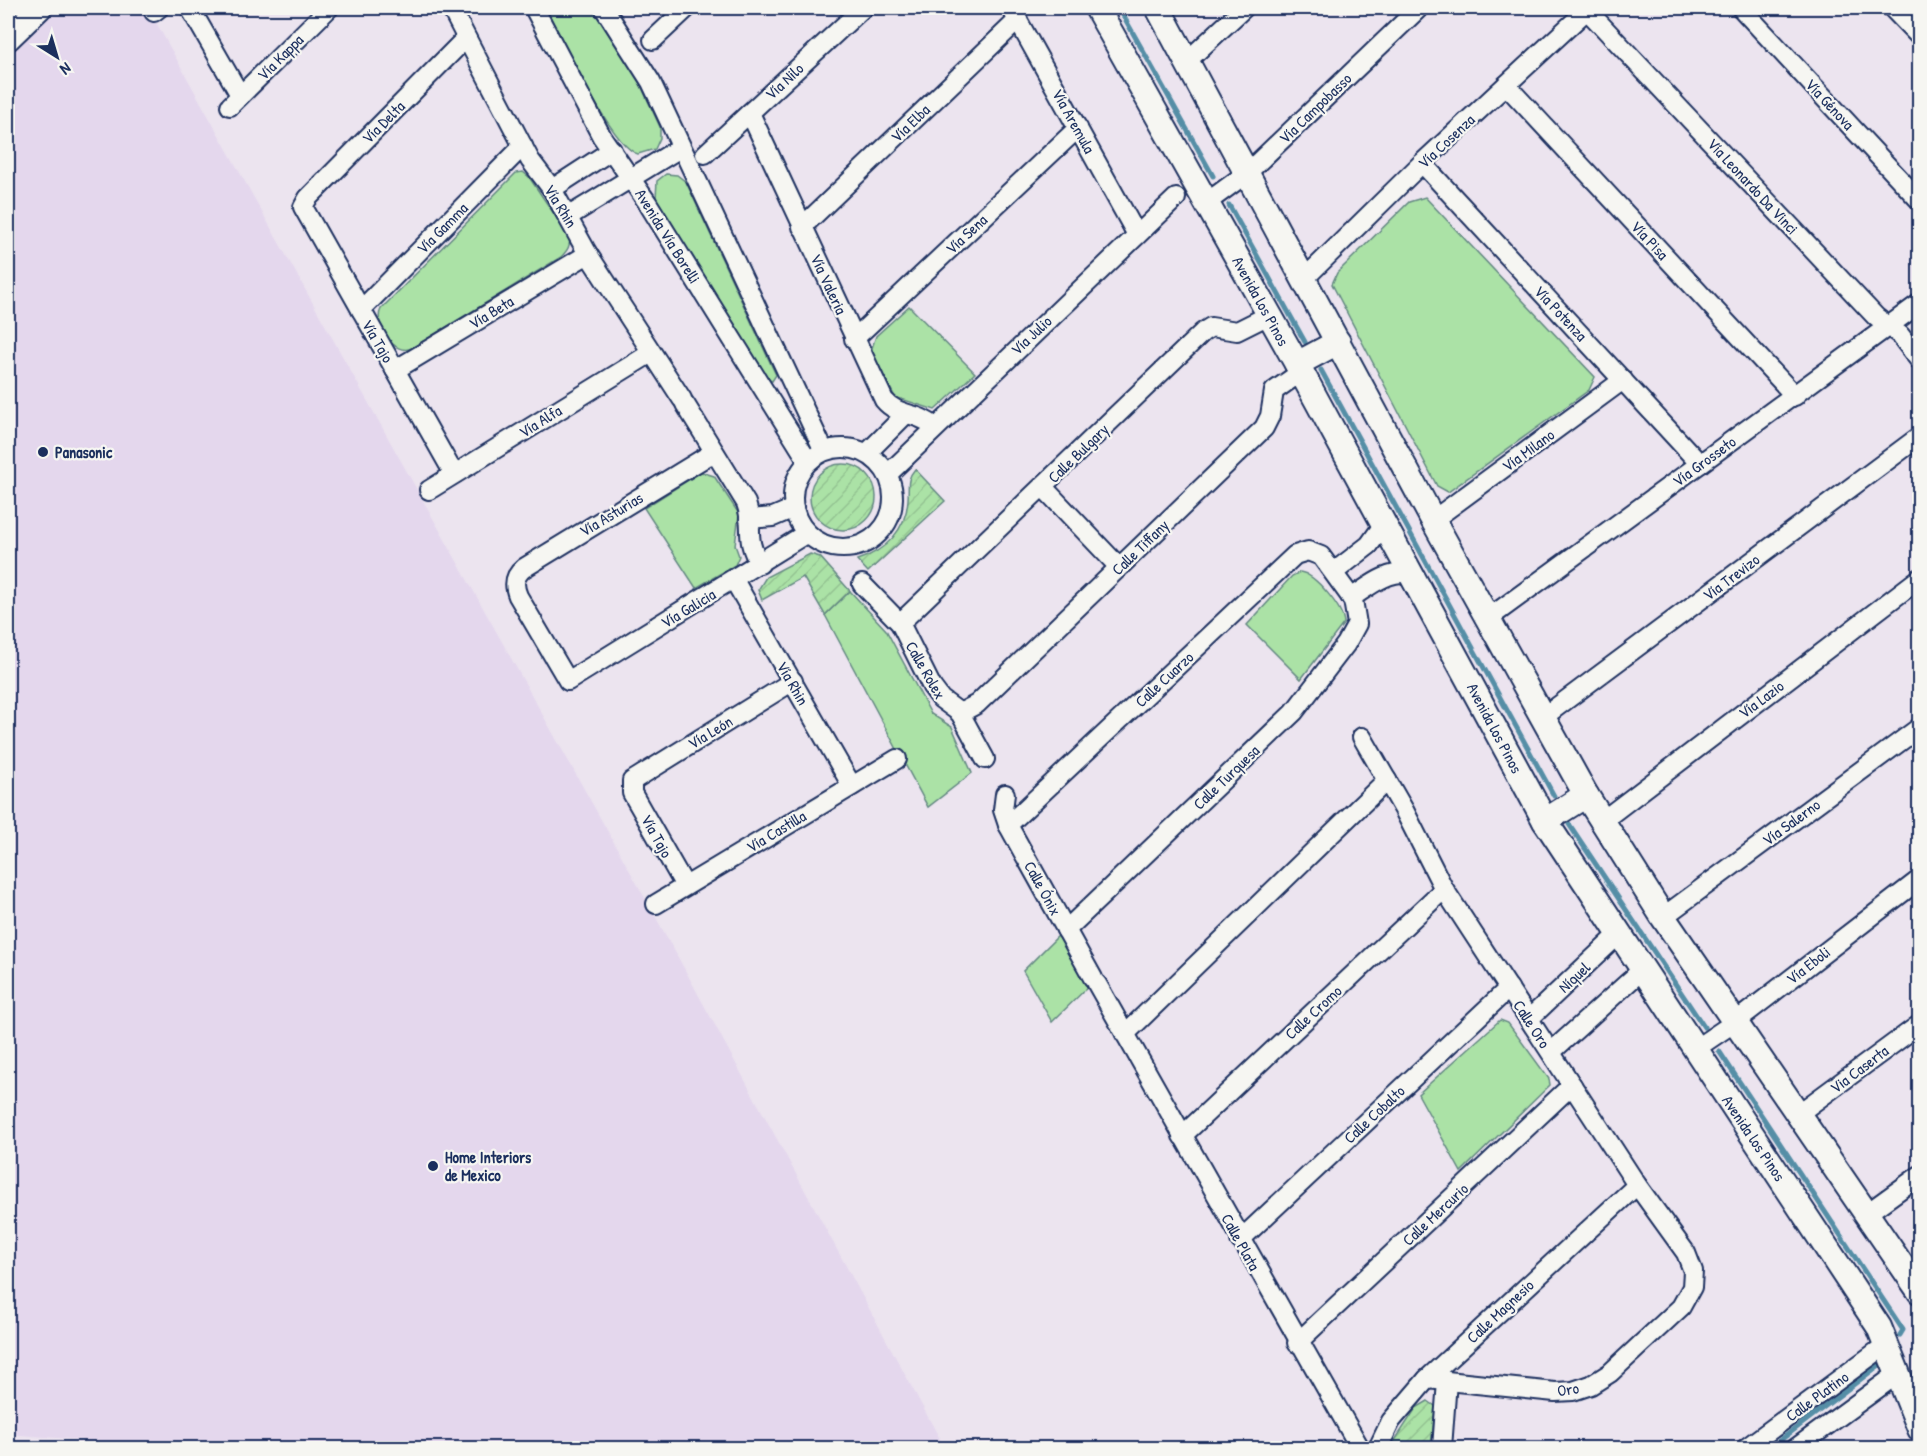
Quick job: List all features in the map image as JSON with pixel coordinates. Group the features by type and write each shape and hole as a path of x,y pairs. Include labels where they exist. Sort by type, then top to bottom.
{"street":[{"path":"8,39 39,8"},
{"name":"Vía Kappa","path":"190,8 235,101 329,8"},
{"name":"Vía Rhin","path":"451,8 523,146 569,216 588,254 746,503 750,546 759,564"},
{"name":"Avenida Vía Borelli","path":"534,8 593,122 631,176 808,461"},
{"path":"604,8 651,82 824,451"},
{"path":"653,40 687,8"},
{"name":"Vía Nilo","path":"705,154 863,8"},
{"name":"Avenida los Pinos","path":"1097,8 1299,368 1545,820 1618,935 1879,1327 1887,1344 1896,1375 1920,1429"},
{"path":"1158,8 1433,520 1586,795 1663,917 1920,1292"},
{"path":"1187,61 1244,8"},
{"name":"Vía Campobasso","path":"1206,202 1247,173 1419,8"},
{"name":"Vía Génova","path":"1741,8 1920,201"},
{"path":"1892,8 1920,37"},
{"name":"Vía Cosenza","path":"1305,278 1422,163 1588,9"},
{"name":"Vía Leonardo Da Vinci","path":"1588,9 1876,317 1900,335 1920,361"},
{"name":"Vía Aremula","path":"1014,14 1137,235"},
{"name":"Vía Elba","path":"802,227 1014,14"},
{"name":"Vía Delta","path":"303,207 308,198 466,38"},
{"name":"Vía Pisa","path":"1506,85 1794,396"},
{"name":"Vía Valeria","path":"750,113 884,400 893,410 921,417 935,427"},
{"name":"Vía Sena","path":"854,339 1078,128"},
{"name":"Vía Gamma","path":"361,310 523,146"},
{"path":"569,216 680,147"},
{"path":"552,189 612,150"},
{"name":"Vía Potenza","path":"1422,163 1700,464"},
{"name":"Vía Julio","path":"888,474 1176,198"},
{"name":"Vía Tajo","path":"303,207 454,474"},
{"name":"Vía Beta","path":"395,370 588,254"},
{"name":"Vía Grosseto","path":"1489,618 1920,303"},
{"name":"Calle Bulgary","path":"900,623 1203,332 1211,327 1237,331 1269,315"},
{"path":"1299,368 1338,342"},
{"name":"Vía Alfa","path":"429,490 651,353"},
{"name":"Calle Tiffany","path":"960,713 977,704 1264,428 1270,416 1274,391 1299,368"},
{"name":"Vía Milano","path":"1433,520 1623,380"},
{"path":"781,417 802,406"},
{"path":"867,453 906,414"},
{"name":"Vía Trevizo","path":"1542,718 1920,436"},
{"path":"853,448 867,453 879,462 888,474 893,489 891,512 879,533 866,542 851,547 835,548 820,543 798,522 793,491 798,475 808,461 824,451 853,448"},
{"name":"Vía Asturias","path":"568,681 518,596 514,582 524,568 714,452"},
{"path":"1043,487 1119,567"},
{"path":"749,519 773,517 794,508"},
{"path":"1384,524 1369,545 1329,566 1353,602 1383,577 1391,574 1411,573"},
{"name":"Vía Galicia","path":"568,681 807,533"},
{"name":"Calle Cuarzo","path":"1008,825 1295,555 1308,551 1329,566"},
{"name":"Vía Lazio","path":"1602,821 1920,578"},
{"name":"Vía Rhin","path":"734,580 852,786"},
{"name":"Calle Rolex","path":"862,584 900,623 932,687 941,699 960,713 985,759"},
{"name":"Calle Turquesa","path":"1066,930 1302,704 1356,628 1358,620 1353,602"},
{"name":"Vía León","path":"631,785 637,777 793,681"},
{"name":"Vía Salerno","path":"1663,917 1920,727"},
{"name":"Calle Oro","path":"1362,737 1444,889 1637,1185 1686,1253 1693,1271 1692,1287 1681,1307"},
{"name":"Vía Castilla","path":"656,904 897,759"},
{"path":"1125,1034 1387,780"},
{"name":"Vía Tajo","path":"631,785 632,793 685,886"},
{"name":"Calle Ónix","path":"1005,794 1003,810 1008,825 1095,981"},
{"path":"1545,820 1586,795"},
{"name":"Vía Eboli","path":"1695,1050 1735,1022 1920,879"},
{"name":"Calle Cromo","path":"1182,1136 1444,889"},
{"name":"Níquel","path":"1529,1019 1618,935"},
{"path":"1551,1052 1642,970"},
{"name":"Calle Plata","path":"1095,981 1360,1449"},
{"name":"Calle Cobalto","path":"1240,1240 1509,988"},
{"name":"Via Caserta","path":"1798,1114 1920,1024"},
{"name":"Calle Mercurio","path":"1298,1342 1572,1085"},
{"path":"1866,1214 1920,1175"},
{"name":"Calle Magnesio","path":"1378,1449 1391,1421 1427,1379 1637,1185"},
{"name":"Oro","path":"1427,1379 1555,1392 1573,1391 1591,1385 1610,1373 1681,1307"},
{"name":"Calle Platino","path":"1746,1449 1887,1344"},
{"name":"Calle Platino","path":"1796,1449 1896,1375"},
{"path":"1442,1449 1447,1381"}],"shaded area":[{"path":"8,8 148,8 679,959 945,1448 181,1448 8,1434"}],"green space":[{"path":"546,8 592,8 637,77 660,127 660,138 655,149 638,154 627,147 615,132 574,64"},
{"path":"523,172 529,177 569,236 569,245 565,252 561,257 412,348 405,350 392,344 380,323 381,309 516,173"},
{"path":"666,174 677,175 686,182 776,375 772,381 769,380 656,198 657,181"},
{"path":"1425,197 1595,377 1589,390 1448,492 1437,486 1332,284 1337,273 1409,202"},
{"path":"909,306 975,373 935,410 895,397 871,351 876,336"},
{"path":"837,464 849,464 861,469 871,479 876,497 874,510 861,525 849,530 837,530 825,525 815,515 810,503 810,491 815,479 825,469"},
{"path":"915,469 945,501 868,572 857,560 877,551 899,530 906,511 909,480"},
{"path":"701,472 714,476 739,514 735,545 739,556 735,565 696,588 644,508"},
{"path":"810,554 820,557 850,591 825,615 803,577 762,600 758,590 766,577"},
{"path":"1300,572 1313,579 1334,601 1344,623 1301,679 1247,625 1292,576"},
{"path":"850,591 886,630 931,714 952,727 972,773 928,807 825,615"},
{"path":"1058,936 1091,984 1052,1022 1023,971"},
{"path":"1500,1020 1508,1023 1549,1079 1550,1085 1461,1172 1418,1094"},
{"path":"1428,1401 1435,1406 1431,1448 1390,1448 1416,1408"}],"waterway":[{"path":"1119,8 1213,176"},
{"path":"1229,205 1305,342"},
{"path":"1321,370 1554,796"},
{"path":"1569,824 1704,1027"},
{"path":"1719,1051 1903,1330 1900,1335"},
{"path":"1770,1448 1878,1366"}],"place":[{"name":"Panasonic","path":"43,452"},
{"name":"Home Interiors de Mexico","path":"433,1166"}]}
